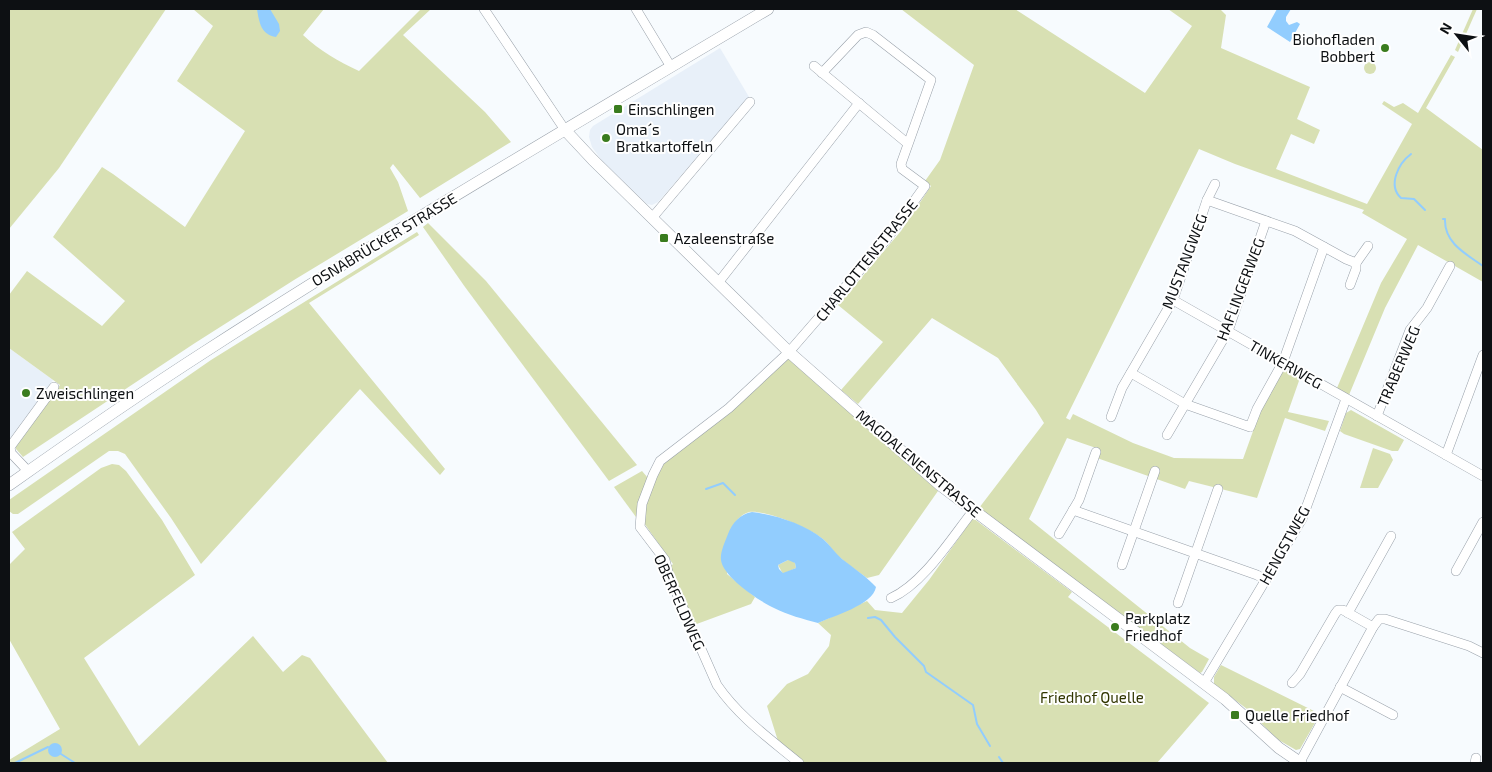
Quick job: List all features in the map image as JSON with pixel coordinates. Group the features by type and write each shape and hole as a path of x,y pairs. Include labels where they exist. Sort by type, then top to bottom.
{"street":[{"path":"484,9 565,130"},
{"path":"636,9 671,67"},
{"name":"OSNABRÜCKER STRASSE","path":"9,485 212,347 415,220 768,9"},
{"name":"CHARLOTTENSTRASSE","path":"789,352 893,232 925,186 902,169 900,164 931,80 873,35 866,32 858,35 822,72"},
{"path":"814,66 907,143"},
{"path":"652,218 750,102"},
{"path":"718,283 859,103"},
{"name":"MAGDALENENSTRASSE","path":"565,130 593,160 789,352 940,485 1233,705 1279,748 1300,763"},
{"name":"MUSTANGWEG","path":"1111,417 1122,388 1173,300 1214,184"},
{"path":"1207,200 1294,231 1356,263"},
{"name":"HAFLINGERWEG","path":"1167,435 1228,331 1266,221"},
{"path":"1350,285 1356,269 1356,263 1368,246"},
{"path":"1131,373 1185,404 1250,427 1284,362 1324,247"},
{"name":"TRABERWEG","path":"1377,416 1410,330 1427,308 1450,266"},
{"name":"TINKERWEG","path":"1173,300 1483,476"},
{"name":"OBERFELDWEG","path":"789,352 729,408 660,461 650,480 642,504 640,527 665,560 669,576 717,685 745,718 799,763"},
{"path":"1446,455 1483,355"},
{"path":"28,472 11,453 10,447 54,387"},
{"name":"HENGSTWEG","path":"1204,683 1302,518 1346,398"},
{"path":"1059,534 1079,500 1096,452"},
{"path":"1122,564 1155,471"},
{"path":"1178,603 1218,489"},
{"path":"1073,510 1257,575 1266,580"},
{"path":"891,598 912,586 927,570 973,511"},
{"path":"1456,571 1483,522"},
{"path":"1348,613 1391,536"},
{"path":"1292,683 1300,674 1338,610 1348,613 1373,627"},
{"path":"1300,763 1379,619 1385,619 1432,634 1483,653"},
{"path":"1340,687 1393,715"}],"shaded area":[{"path":"720,48 749,97 658,202 652,205 647,204 603,162 592,147 589,137 590,130 593,126"},
{"name":"Zweischlingen","path":"9,348 53,380 9,440"}],"green space":[{"path":"9,9 166,9 59,168 9,229"},
{"path":"193,9 324,9 303,35 329,55 359,71 421,9 431,9 403,35 485,112 511,142 420,198 393,164 390,168 398,182 408,211 195,343 23,457 16,449 16,446 60,385 9,348 9,295 27,271 102,326 125,301 53,237 102,167 185,227 245,131 177,81 213,26"},
{"path":"901,9 1015,9 1145,93 1192,26 1168,9 1220,9 1226,15 1221,48 1310,87 1297,119 1320,130 1314,144 1291,134 1276,169 1367,204 1412,124 1382,104 1384,101 1394,107 1403,103 1418,113 1451,55 1455,57 1426,108 1483,150 1483,282 1418,245 1385,308 1349,395 1337,388 1381,283 1407,239 1362,213 1364,210 1235,164 1199,149 1066,418 1070,420 1073,414 1133,443 1174,458 1243,459 1261,409 1284,369 1300,378 1288,412 1329,421 1325,431 1285,418 1257,498 1189,481 1185,489 1097,458 1099,449 1067,438 1029,519 1190,648 1209,659 1200,673 979,508 1044,423 998,358 932,318 858,404 841,390 883,342 838,305 901,231 931,186 925,181 940,160 974,65"},
{"path":"1473,9 1477,9 1458,52 1455,50"},
{"path":"1368,62 1372,62 1376,68 1372,74 1368,74 1364,70 1364,66"},
{"path":"428,223 486,281 637,465 609,481 465,287 423,227"},
{"path":"417,232 419,235 309,303 445,469 440,475 360,389 201,564 125,454 118,451 109,451 18,514 13,514 9,511 9,500 211,360"},
{"path":"788,358 938,491 879,575 867,578 837,555 824,540 809,531 788,521 765,514 749,512 744,514 734,524 727,574 755,597 751,604 694,625 668,569 673,564 644,523 648,499 663,463"},
{"path":"1351,410 1404,440 1398,451 1392,451 1340,431 1346,413"},
{"path":"1373,448 1390,454 1393,460 1378,488 1360,488"},
{"path":"112,464 119,465 126,471 162,520 195,575 84,658 139,746 253,636 283,672 302,655 310,658 388,763 9,763 9,760 60,729 9,639 9,565 25,549 12,532 101,468"},
{"path":"642,471 648,478 636,517 614,487"},
{"name":"Friedhof Quelle","path":"973,518 1072,592 1068,597 1209,703 1157,763 804,763 778,741 767,706 787,684 808,674 829,646 831,635 818,623 867,601 875,610 902,613 929,580"},
{"path":"792,560 795,563 796,568 783,574 778,565"},
{"path":"1221,665 1320,714 1300,749 1296,750 1277,739 1247,709 1214,684 1214,677"}],"water":[{"path":"257,9 270,9 279,24 280,31 276,37 264,31"},
{"path":"1277,9 1291,9 1286,17 1286,21 1289,25 1297,22 1300,24 1290,42 1267,27"},
{"path":"752,512 780,518 799,525 826,541 842,559 876,587 873,593 860,604 818,623 785,613 760,600 728,574 721,560 723,547 732,526 740,517","holes":["788,560 795,563 796,568 783,573 778,565"]},
{"path":"55,743 60,745 62,750 60,755 55,757 50,755 48,750 50,745"}],"waterway":[{"path":"1411,154 1399,168 1395,187 1401,198 1414,199 1425,210"},
{"path":"1443,219 1445,219 1448,235 1457,247 1483,266"},
{"path":"706,489 723,483 735,495"},
{"path":"868,618 875,617 881,620 924,666 926,672 973,705 977,724 990,746"},
{"path":"15,763 48,747"},
{"path":"61,754 75,763"},
{"path":"999,757 1003,763"}],"place":[{"name":"Biohofladen Bobbert","path":"1385,48"},
{"name":"Einschlingen","path":"618,109"},
{"name":"Oma´s Bratkartoffeln","path":"606,138"},
{"name":"Azaleenstraße","path":"664,238"},
{"name":"Zweischlingen","path":"26,393"},
{"name":"Parkplatz Friedhof","path":"1115,627"},
{"name":"Quelle Friedhof","path":"1235,715"}]}
